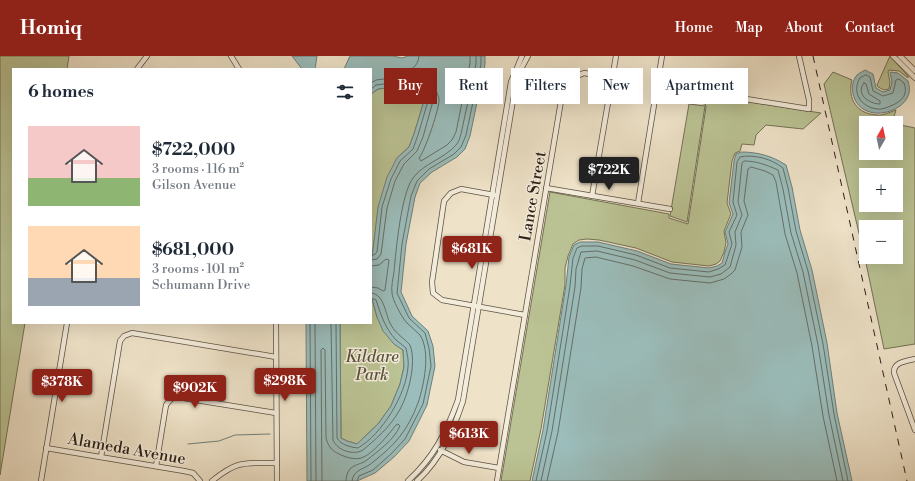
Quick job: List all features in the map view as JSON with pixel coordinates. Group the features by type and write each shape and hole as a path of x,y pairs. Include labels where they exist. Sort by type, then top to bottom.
{"street":[{"path":"138,68 147,56"},
{"path":"232,56 238,68"},
{"path":"417,481 425,474 443,451 458,418 464,400 511,82 522,56"},
{"path":"495,195 516,82 528,56"},
{"path":"614,68 616,56"},
{"path":"660,68 662,56"},
{"path":"748,99 809,109 809,100 799,56"},
{"path":"893,56 915,78"},
{"path":"900,56 915,71"},
{"name":"Lance Street","path":"497,481 563,89 570,79 584,73 588,74"},
{"path":"592,196 608,104"},
{"path":"638,204 655,104"},
{"path":"546,188 670,209"},
{"path":"495,195 461,189 451,193 444,201 432,282 433,293 442,300 525,314"},
{"path":"408,481 427,461 437,448 446,432 458,400 477,306"},
{"path":"41,481 67,324"},
{"path":"276,324 277,481"},
{"path":"101,457 120,341 124,336 132,333 276,357"},
{"path":"915,359 896,365 894,373 915,430"},
{"path":"156,466 166,405 172,399 177,397 276,413"},
{"name":"Alameda Avenue","path":"46,448 190,472 193,473 200,481"},
{"path":"437,448 464,462 499,468"},
{"path":"212,481 226,470 241,464 277,462"}],"green space":[{"path":"0,56 69,56 67,68 12,68 12,324 25,324 0,475"},
{"path":"890,56 908,76 908,78 899,71 889,70 889,89 884,90 877,85"},
{"path":"833,72 852,80 852,99 864,112 879,115 896,110 894,116 859,116 859,160 903,160 903,125 915,128 915,344 884,349 866,264 903,264 903,220 859,220 859,233 824,84"},
{"path":"384,88 384,104 423,104 409,147 397,158 374,242 372,258 372,93 378,89"},
{"path":"748,102 821,113 803,129 766,125 756,135 754,145 742,144 740,151 735,153 732,161 727,203 731,214 724,231 726,243 724,252 720,261 716,264 709,266 672,262 636,248 599,240 579,240 573,244 565,268 565,285 541,429 530,481 501,481 550,192 669,214 669,218 688,224 706,107 705,104 748,104"},
{"path":"689,104 705,106 687,222 670,216"},
{"name":"Kildare Park","path":"372,299 377,317 394,344 403,350 404,367 400,384 391,406 378,424 357,444 341,438 340,324 372,324"}],"water":[{"path":"292,56 317,56 315,68 301,68"},
{"path":"350,56 393,56 402,58 408,56 485,56 484,68 445,68 445,104 477,104 470,136 465,149 457,157 432,172 420,183 415,197 406,244 401,292 412,316 428,331 433,346 435,366 427,405 409,441 394,457 375,473 357,481 307,481 306,324 340,324 341,438 347,441 357,444 378,424 391,406 400,384 404,367 403,350 394,344 383,331 377,317 372,299 372,258 378,207 387,177 397,158 409,147 423,104 437,104 437,68 384,68 384,88 378,89 372,93 372,68 344,68"},
{"path":"865,70 873,74 876,88 883,92 890,90 892,82 890,72 898,73 908,81 909,93 907,99 897,108 884,113 865,110 857,104 852,89 854,79"},
{"path":"741,152 765,155 786,165 792,187 800,230 812,270 827,343 837,413 852,481 532,481 543,430 569,257 574,245 580,242 598,242 637,251 671,264 709,268 717,266 722,263 728,244 725,232 733,214 729,203 734,161 736,154"}],"waterway":[{"path":"188,444 219,441 235,435 270,434"}],"railway":[{"path":"813,56 907,481"}]}
